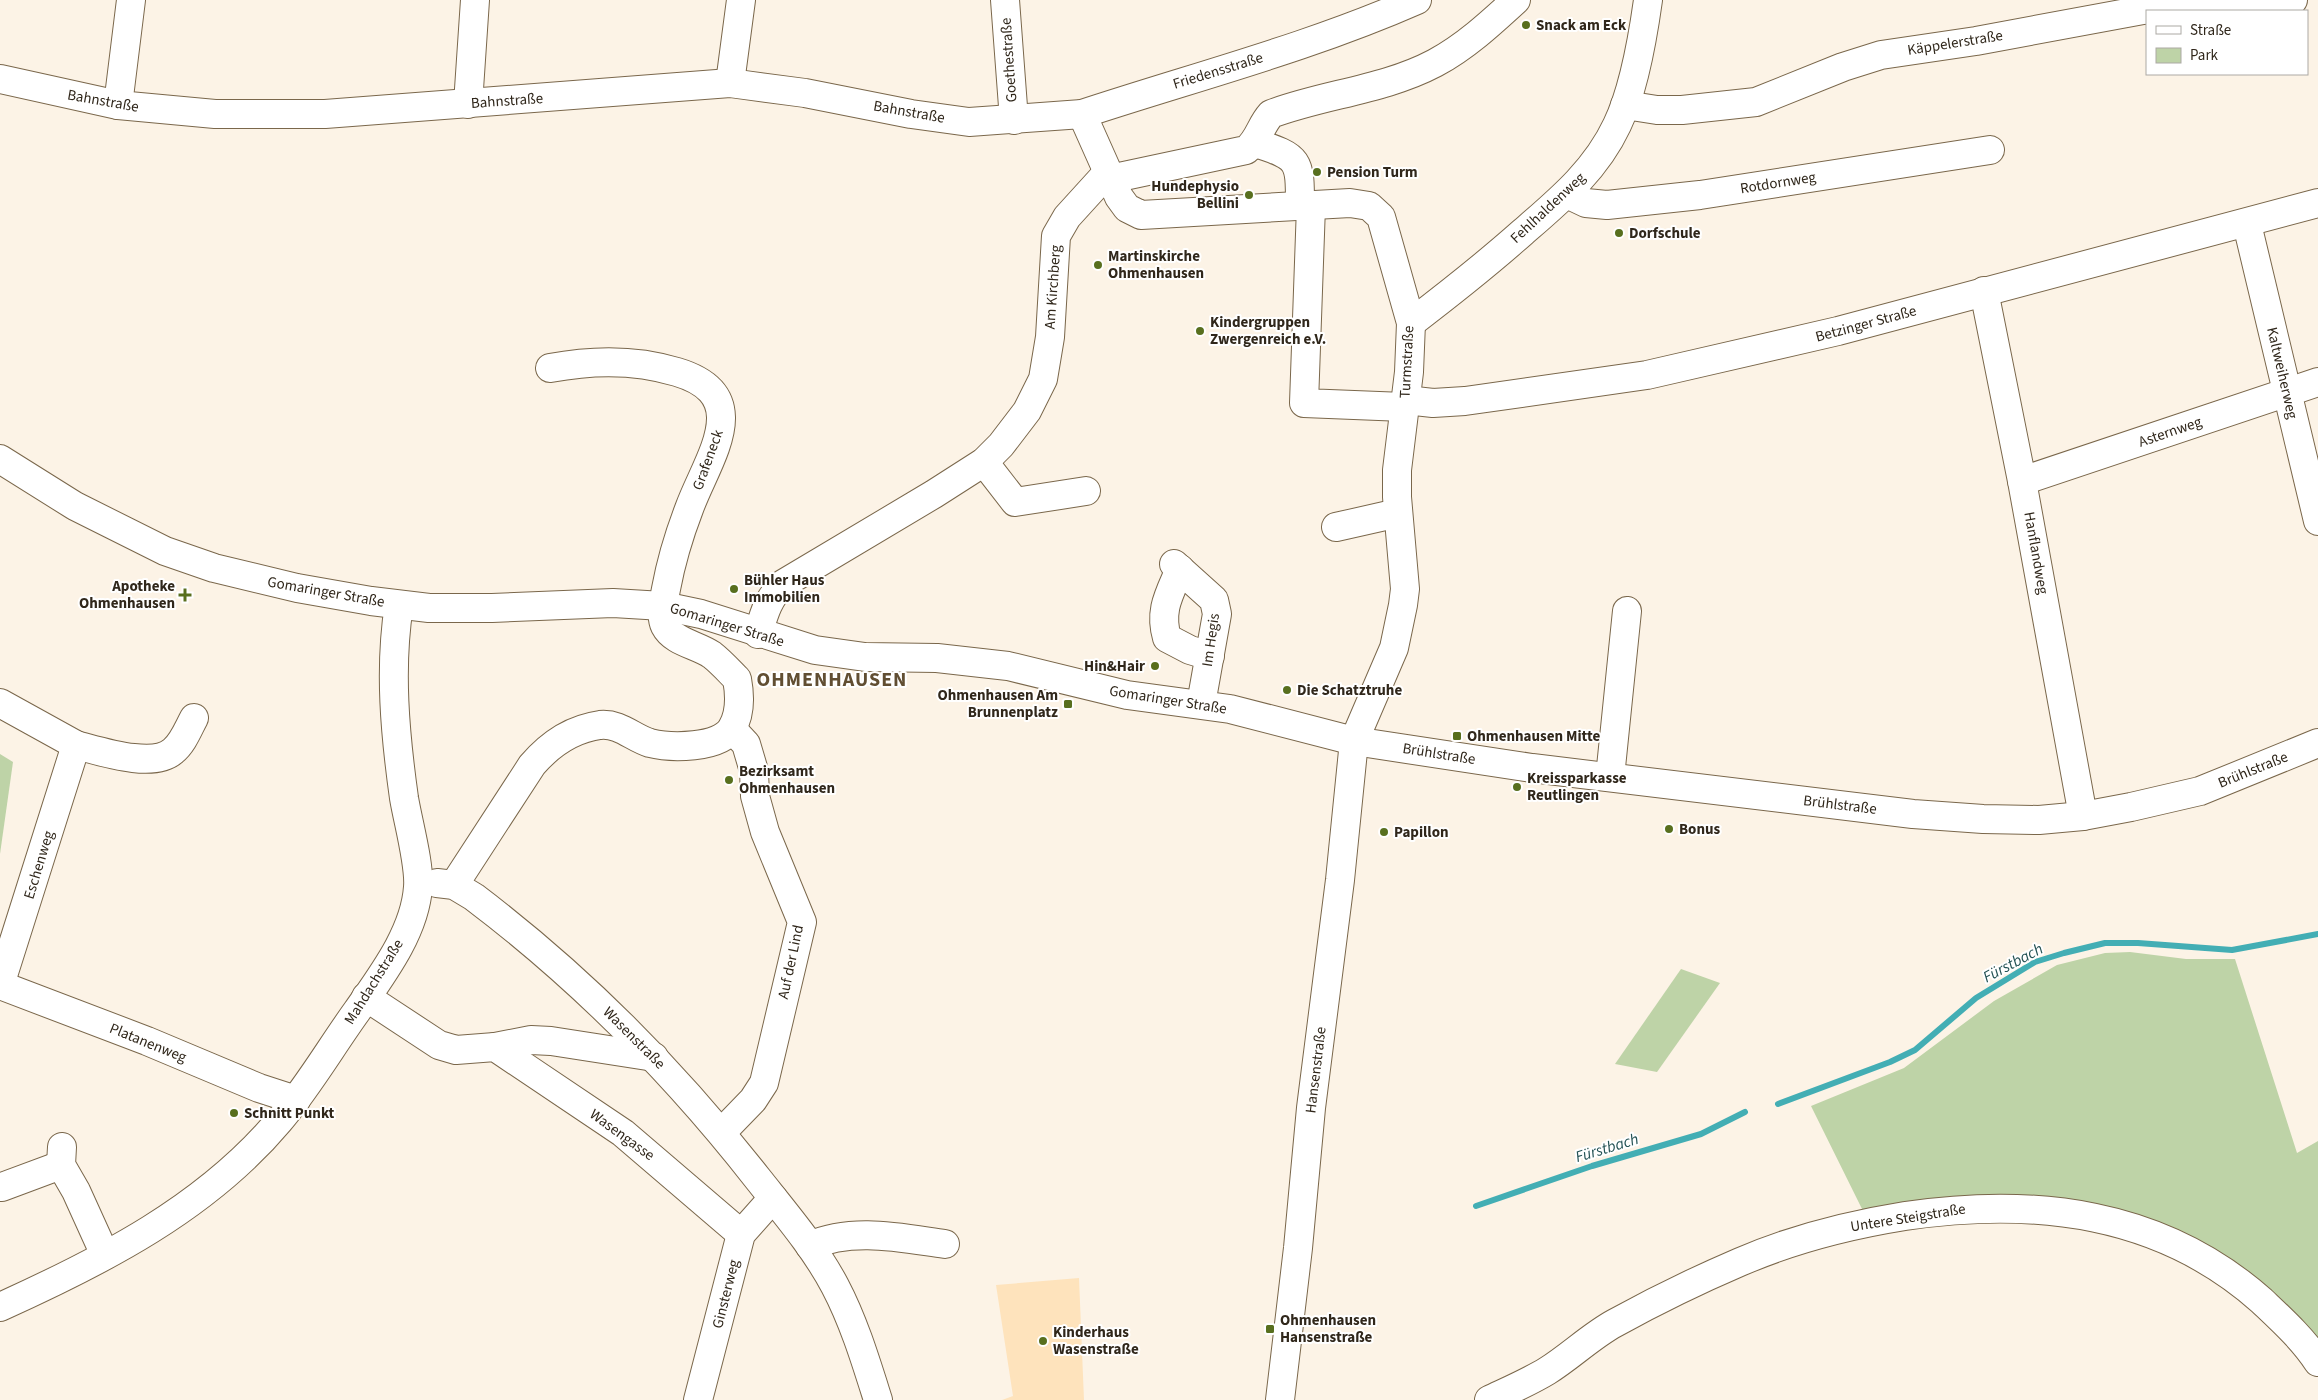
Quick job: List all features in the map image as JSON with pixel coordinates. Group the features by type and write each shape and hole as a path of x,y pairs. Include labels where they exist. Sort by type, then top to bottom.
{"street":[{"path":"118,104 131,0"},
{"path":"468,104 475,0"},
{"path":"730,84 741,0"},
{"name":"Goethestraße","path":"1004,0 1014,120"},
{"name":"Friedensstraße","path":"1014,120 1082,114 1310,43 1362,24 1417,0"},
{"path":"1082,114 1109,176 1246,150 1255,143 1265,120 1271,114 1380,83 1433,64 1474,36 1516,0"},
{"name":"Fehlhaldenweg","path":"1411,323 1491,260 1568,194 1590,168 1617,125 1625,105 1645,22 1648,0"},
{"name":"Käppelerstraße","path":"1625,105 1656,110 1682,110 1756,102 1843,66 1881,55 1976,41 2143,5 2293,0"},
{"name":"Bahnstraße","path":"0,79 118,104 207,114 290,115 468,104 730,84 805,92 942,119 970,122 1014,120"},
{"path":"1255,143 1288,156 1297,163 1305,206"},
{"name":"Rotdornweg","path":"1568,194 1586,203 1607,204 1691,196 1990,150"},
{"name":"Turmstraße","path":"1109,176 1119,197 1128,208 1140,215 1350,203 1369,206 1381,217 1411,323 1405,404 1397,470 1398,513 1405,589 1401,622 1392,655 1354,741"},
{"name":"Am Kirchberg","path":"758,634 766,607 773,594 793,576 934,494 984,462 1006,438 1037,394 1047,364 1056,236 1067,217 1109,176"},
{"name":"Betzinger Straße","path":"1305,206 1304,403 1405,404 1465,401 1647,375 1838,331 2247,224 2318,203"},
{"name":"Kaltweiherweg","path":"2247,224 2318,521"},
{"name":"Hanflandweg","path":"1984,292 2022,481 2083,816"},
{"name":"Grafeneck","path":"550,368 598,362 639,364 689,375 712,389 721,416 719,435 689,508 673,558 663,606"},
{"name":"Asternweg","path":"2022,481 2318,382"},
{"name":"Gomaringer Straße","path":"0,460 104,522 192,561 265,581 399,605 457,608 604,603 663,606 701,614 788,643 840,654 988,663 1040,672 1127,695 1230,709 1354,741"},
{"path":"984,462 1015,502 1086,491"},
{"path":"1336,528 1398,513"},
{"name":"Im Hegis","path":"1201,704 1218,614 1214,600 1177,567 1162,621 1167,638 1190,650 1210,656"},
{"name":"Mahdachstraße","path":"0,1307 105,1255 149,1230 214,1184 254,1149 296,1100 366,997 408,928 419,884 400,766 394,704 394,650 399,605"},
{"path":"419,884 454,885 532,765 545,750 571,733 602,725 628,730 647,742 673,747 699,745 718,738 732,729 739,707 736,679 712,655 672,636 664,624 663,606"},
{"path":"1610,777 1627,612"},
{"path":"0,703 76,745 120,755 158,759 173,751 183,739 194,718"},
{"name":"Auf der Lind","path":"722,1132 753,1100 764,1083 802,922 765,832 755,796 754,771 749,754 740,736 732,729"},
{"name":"Brühlstraße","path":"1354,741 1610,777 1949,817 2029,820 2083,816 2200,791 2318,743"},
{"name":"Hansenstraße","path":"1280,1400 1298,1248 1311,1108 1340,880 1354,741"},
{"name":"Eschenweg","path":"0,985 76,745"},
{"name":"Wasenstraße","path":"454,885 496,914 608,1012 654,1057 722,1132 810,1246 836,1287 856,1335 878,1400"},
{"name":"Platanenweg","path":"0,985 147,1041 259,1088 296,1100"},
{"path":"366,997 439,1044 456,1050 495,1047 531,1040 551,1041 654,1057"},
{"name":"Wasengasse","path":"495,1047 623,1133 741,1234"},
{"path":"2,1187 62,1156 105,1255"},
{"name":"Ginsterweg","path":"698,1400 741,1234 773,1198"},
{"name":"Untere Steigstraße","path":"1489,1400 1547,1370 1614,1324 1739,1262 1773,1249 1868,1222 1968,1208 2041,1209 2076,1214 2116,1222 2179,1245 2221,1269 2250,1290 2285,1322 2318,1362"},
{"path":"810,1246 826,1239 849,1235 894,1237 945,1244"}],"shaded area":[{"name":"Kinderhaus Wasenstraße","path":"1079,1278 1084,1400 1002,1400 1013,1396 996,1285"}],"green space":[{"path":"0,754 13,762 0,854"},
{"path":"2130,952 2186,959 2235,959 2297,1153 2318,1141 2318,1341 2120,1213 1866,1217 1811,1106 1904,1068 1994,1001 2057,965 2105,953"},
{"path":"1681,969 1720,983 1657,1072 1615,1064"}],"waterway":[{"name":"Fürstbach","path":"1778,1104 1890,1062 1915,1050 1976,998 2035,962 2105,943 2138,943 2232,950 2318,934"},
{"name":"Fürstbach","path":"1476,1206 1592,1166 1701,1134 1745,1112"}],"place":[{"name":"Snack am Eck","path":"1526,25"},
{"name":"Pension Turm","path":"1317,172"},
{"name":"Hundephysio Bellini","path":"1249,195"},
{"name":"Dorfschule","path":"1619,233"},
{"name":"Martinskirche Ohmenhausen","path":"1098,265"},
{"name":"Kindergruppen Zwergenreich e.V.","path":"1200,331"},
{"name":"Bühler Haus Immobilien","path":"734,589"},
{"name":"Apotheke Ohmenhausen","path":"185,595"},
{"name":"Hin&Hair","path":"1155,666"},
{"name":"Die Schatztruhe","path":"1287,690"},
{"name":"Ohmenhausen Am Brunnenplatz","path":"1068,704"},
{"name":"Ohmenhausen Mitte","path":"1457,736"},
{"name":"Bezirksamt Ohmenhausen","path":"729,780"},
{"name":"Kreissparkasse Reutlingen","path":"1517,787"},
{"name":"Bonus","path":"1669,829"},
{"name":"Papillon","path":"1384,832"},
{"name":"Schnitt Punkt","path":"234,1113"},
{"name":"Ohmenhausen Hansenstraße","path":"1270,1329"},
{"name":"Kinderhaus Wasenstraße","path":"1043,1341"}],"district":[{"name":"OHMENHAUSEN","path":"832,680"}]}
